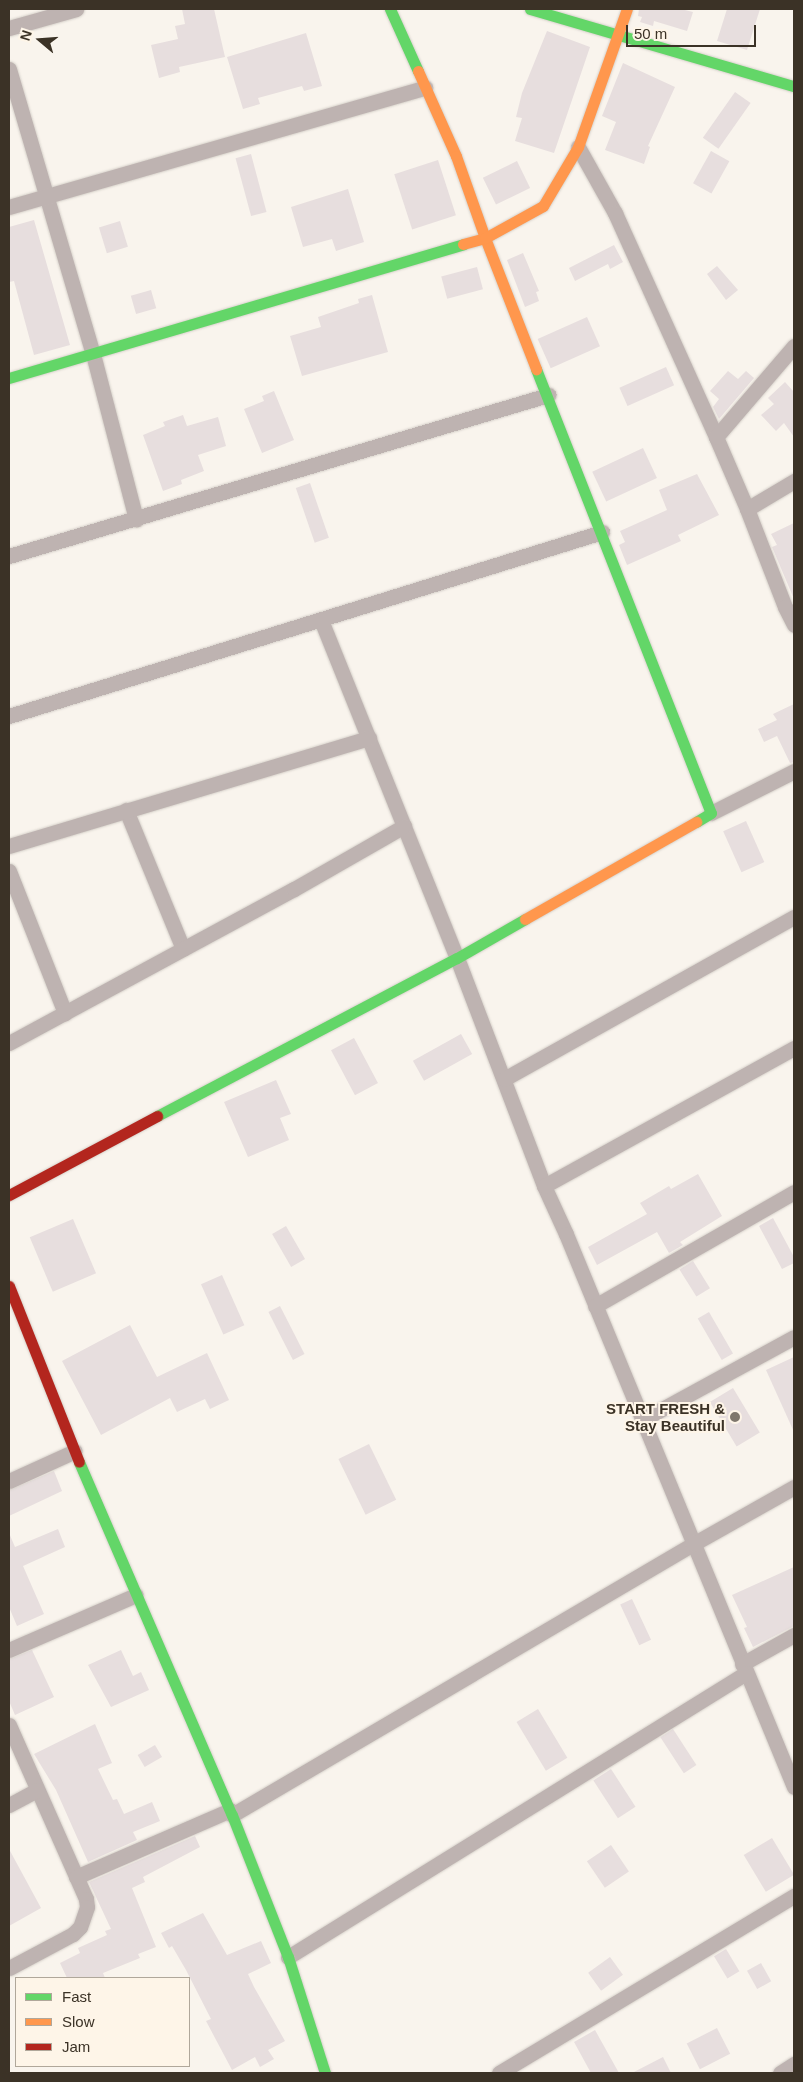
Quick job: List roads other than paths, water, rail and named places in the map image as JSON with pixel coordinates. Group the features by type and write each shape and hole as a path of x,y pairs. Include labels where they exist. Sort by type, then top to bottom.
{"street":[{"path":"9,28 76,9"},
{"path":"390,9 456,156 486,238 711,813"},
{"path":"530,9 794,86"},
{"path":"9,378 486,238 543,206 578,147 628,9"},
{"path":"9,69 93,354 136,519"},
{"path":"9,207 425,88"},
{"path":"578,147 615,213 716,436 747,509 784,607 794,625"},
{"path":"716,436 794,346"},
{"path":"9,556 548,395"},
{"path":"747,509 794,481"},
{"path":"9,716 602,532"},
{"path":"321,620 458,958 544,1186 596,1306 794,1787"},
{"path":"9,846 369,738"},
{"path":"9,1195 458,958 711,813 794,771"},
{"path":"126,810 183,949"},
{"path":"9,1044 294,889 404,826"},
{"path":"9,871 65,1013"},
{"path":"504,1080 794,917"},
{"path":"544,1186 794,1048"},
{"path":"596,1306 794,1192"},
{"path":"9,1286 136,1596 231,1813 288,1956 325,2073"},
{"path":"642,1420 794,1337"},
{"path":"9,1481 75,1451"},
{"path":"76,1877 231,1813 693,1544 794,1488"},
{"path":"9,1650 136,1596"},
{"path":"288,1956 794,1635"},
{"path":"9,1725 86,1898 87,1907 80,1927 73,1934 9,1968"},
{"path":"9,1805 37,1790"},
{"path":"499,2073 794,1896"},
{"path":"780,2073 794,2064"}],"place":[{"name":"START FRESH & Stay Beautiful","path":"735,1417"}]}
